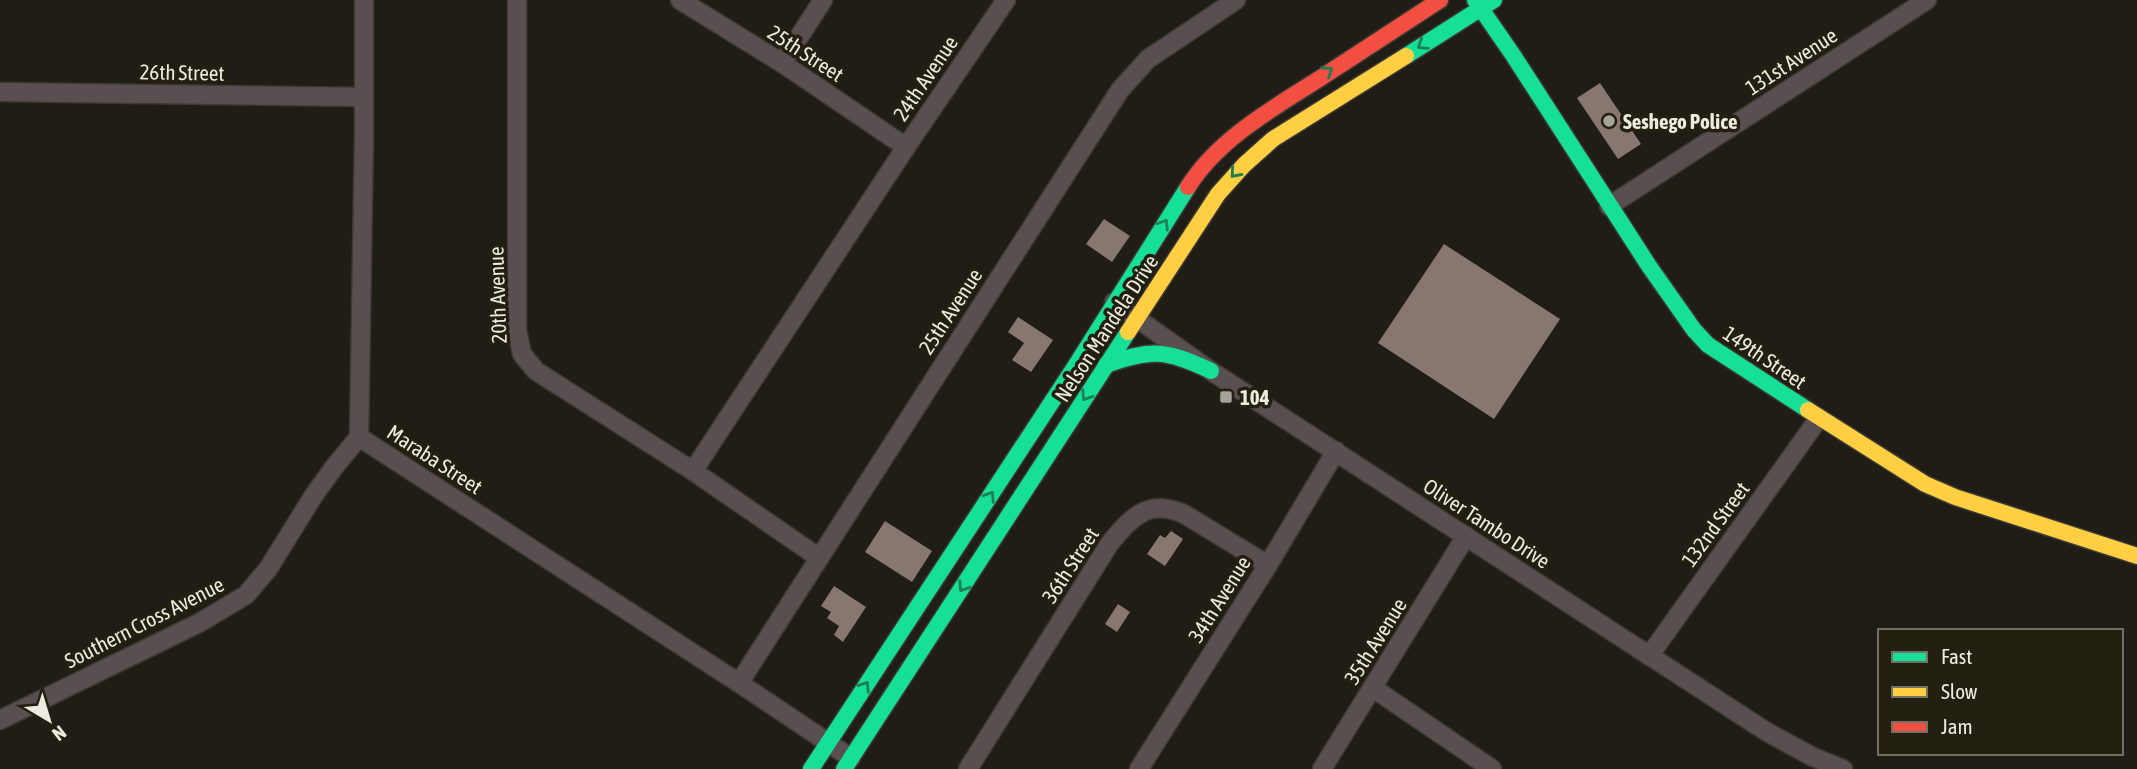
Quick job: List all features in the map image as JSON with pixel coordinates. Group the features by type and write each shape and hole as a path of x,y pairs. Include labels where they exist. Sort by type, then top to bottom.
{"main road":[{"name":"Nelson Mandela Drive","path":"811,769 1076,365 1194,177 1229,140 1292,94 1440,0"},
{"name":"Nelson Mandela Drive","path":"847,764 1234,173 1254,153 1483,3"},
{"name":"149th Street","path":"1483,3 1513,55 1649,266 1702,339 1719,354 1907,474 1937,489 2137,556"},
{"path":"1106,365 1139,353 1161,352 1184,358 1211,371"}],"street":[{"name":"Maraba Street","path":"364,0 359,437 739,683 828,743 847,764"},
{"name":"20th Avenue","path":"517,0 517,330 522,354 536,371 693,471 818,557"},
{"name":"25th Street","path":"680,0 782,63 906,147"},
{"path":"782,63 823,0"},
{"name":"24th Avenue","path":"693,471 1006,0"},
{"name":"25th Avenue","path":"739,683 1120,90 1147,59 1236,0"},
{"name":"131st Avenue","path":"1609,206 1927,0"},
{"name":"26th Street","path":"0,92 364,97"},
{"name":"Oliver Tambo Drive","path":"1114,302 1211,371 1767,732 1813,757 1843,769"},
{"name":"132nd Street","path":"1649,656 1819,418"},
{"name":"Southern Cross Avenue","path":"0,720 199,623 246,595 268,569 314,495 359,437"},
{"name":"34th Avenue","path":"1139,769 1336,452"},
{"name":"36th Street","path":"968,769 1110,543 1129,520 1144,511 1172,508 1268,565"},
{"name":"35th Avenue","path":"1322,769 1466,536"},
{"path":"1373,688 1492,769"}],"building":[{"name":"Seshego Police","path":"1600,83 1641,144 1618,159 1577,98"},
{"path":"1104,219 1130,236 1112,262 1086,244"},
{"path":"1444,244 1560,319 1494,419 1378,343"},
{"path":"1018,317 1053,340 1031,372 1012,360 1024,343 1008,332"},
{"path":"885,521 932,551 912,582 865,552"},
{"path":"1171,531 1183,539 1165,566 1147,554 1160,535 1165,538"},
{"path":"834,586 866,607 843,642 834,635 839,626 827,618 831,612 821,606"},
{"path":"1118,604 1130,612 1117,632 1105,624"}],"traffic: fast":[{"path":"1475,0 1649,266 1694,330 1708,345 1808,410"},
{"path":"1406,56 1494,0"},
{"path":"811,769 1076,365 1188,187"},
{"path":"844,769 1128,332"},
{"path":"1106,365 1136,356 1159,354 1171,355 1211,371"}],"traffic: slow":[{"path":"1128,332 1218,194 1244,165 1273,139 1406,56"},
{"path":"1808,410 1925,484 1955,497 2137,556"}],"traffic: jam":[{"path":"1188,187 1215,154 1247,126 1440,0"}],"place":[{"name":"Seshego Police","path":"1609,121"},
{"name":"104","path":"1226,397"}]}
